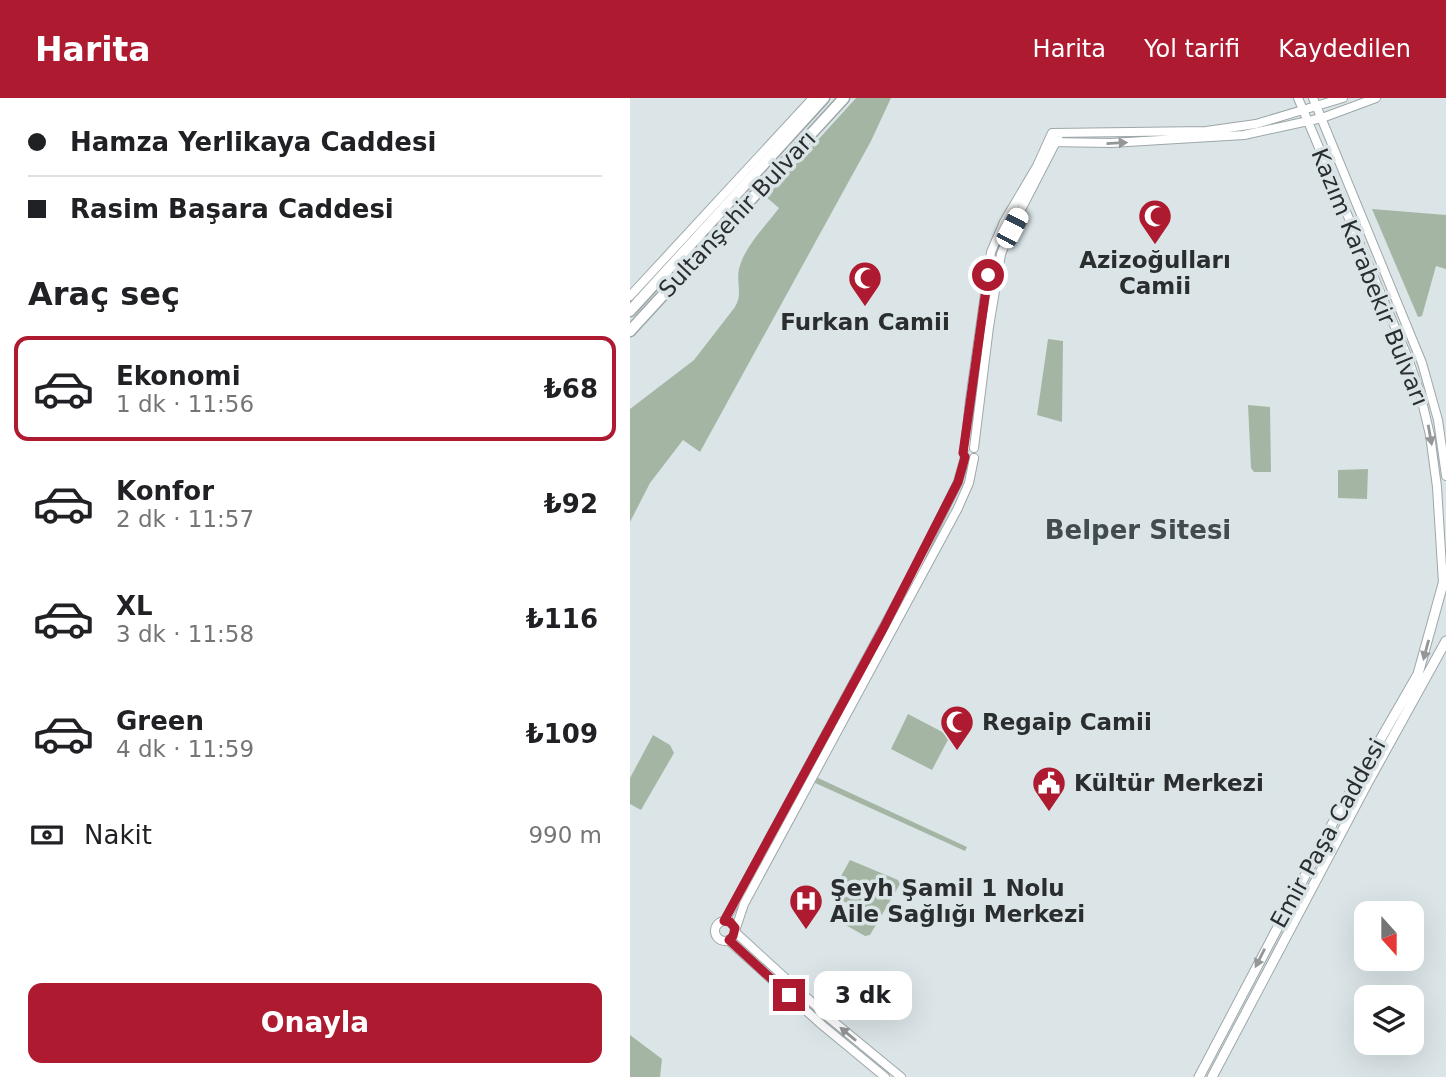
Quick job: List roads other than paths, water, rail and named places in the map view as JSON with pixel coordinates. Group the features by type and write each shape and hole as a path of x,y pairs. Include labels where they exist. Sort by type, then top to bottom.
{"highway":[{"name":"Sultanşehir Bulvarı","path":"630,311 824,98"},
{"name":"Sultanşehir Bulvarı","path":"630,331 844,98"}],"main road":[{"name":"Emir Paşa Caddesi","path":"1199,1077 1331,825 1418,674 1444,589 1446,573"},
{"name":"Emir Paşa Caddesi","path":"1212,1077 1446,641"}],"street":[{"name":"Sultanşehir Bulvarı","path":"630,296 813,98"},
{"name":"Kazım Karabekir Bulvarı","path":"1298,98 1408,358 1420,393 1434,457 1444,589"},
{"path":"1055,138 1206,131 1256,124 1315,102 1343,98"},
{"path":"1055,138 1111,143 1244,135 1322,118 1376,98"},
{"name":"Kazım Karabekir Bulvarı","path":"1315,102 1422,363 1438,420 1446,476"},
{"path":"729,940 750,894 969,483 970,453 1001,254 1055,138"},
{"path":"885,1077 821,1025 729,940 720,940 715,933 718,924 724,921 917,565 970,453"},
{"path":"724,921 733,924 735,931 828,1017 901,1077"}],"place":[{"name":"Azizoğulları Camii","path":"1155,246"},
{"name":"Furkan Camii","path":"865,308"},
{"name":"Regaip Camii","path":"957,752"},
{"name":"Kültür Merkezi","path":"1049,813"},
{"name":"Şeyh Şamil 1 Nolu Aile Sağlığı Merkezi","path":"806,931"}],"district":[{"name":"Belper Sitesi","path":"1138,530"}]}
